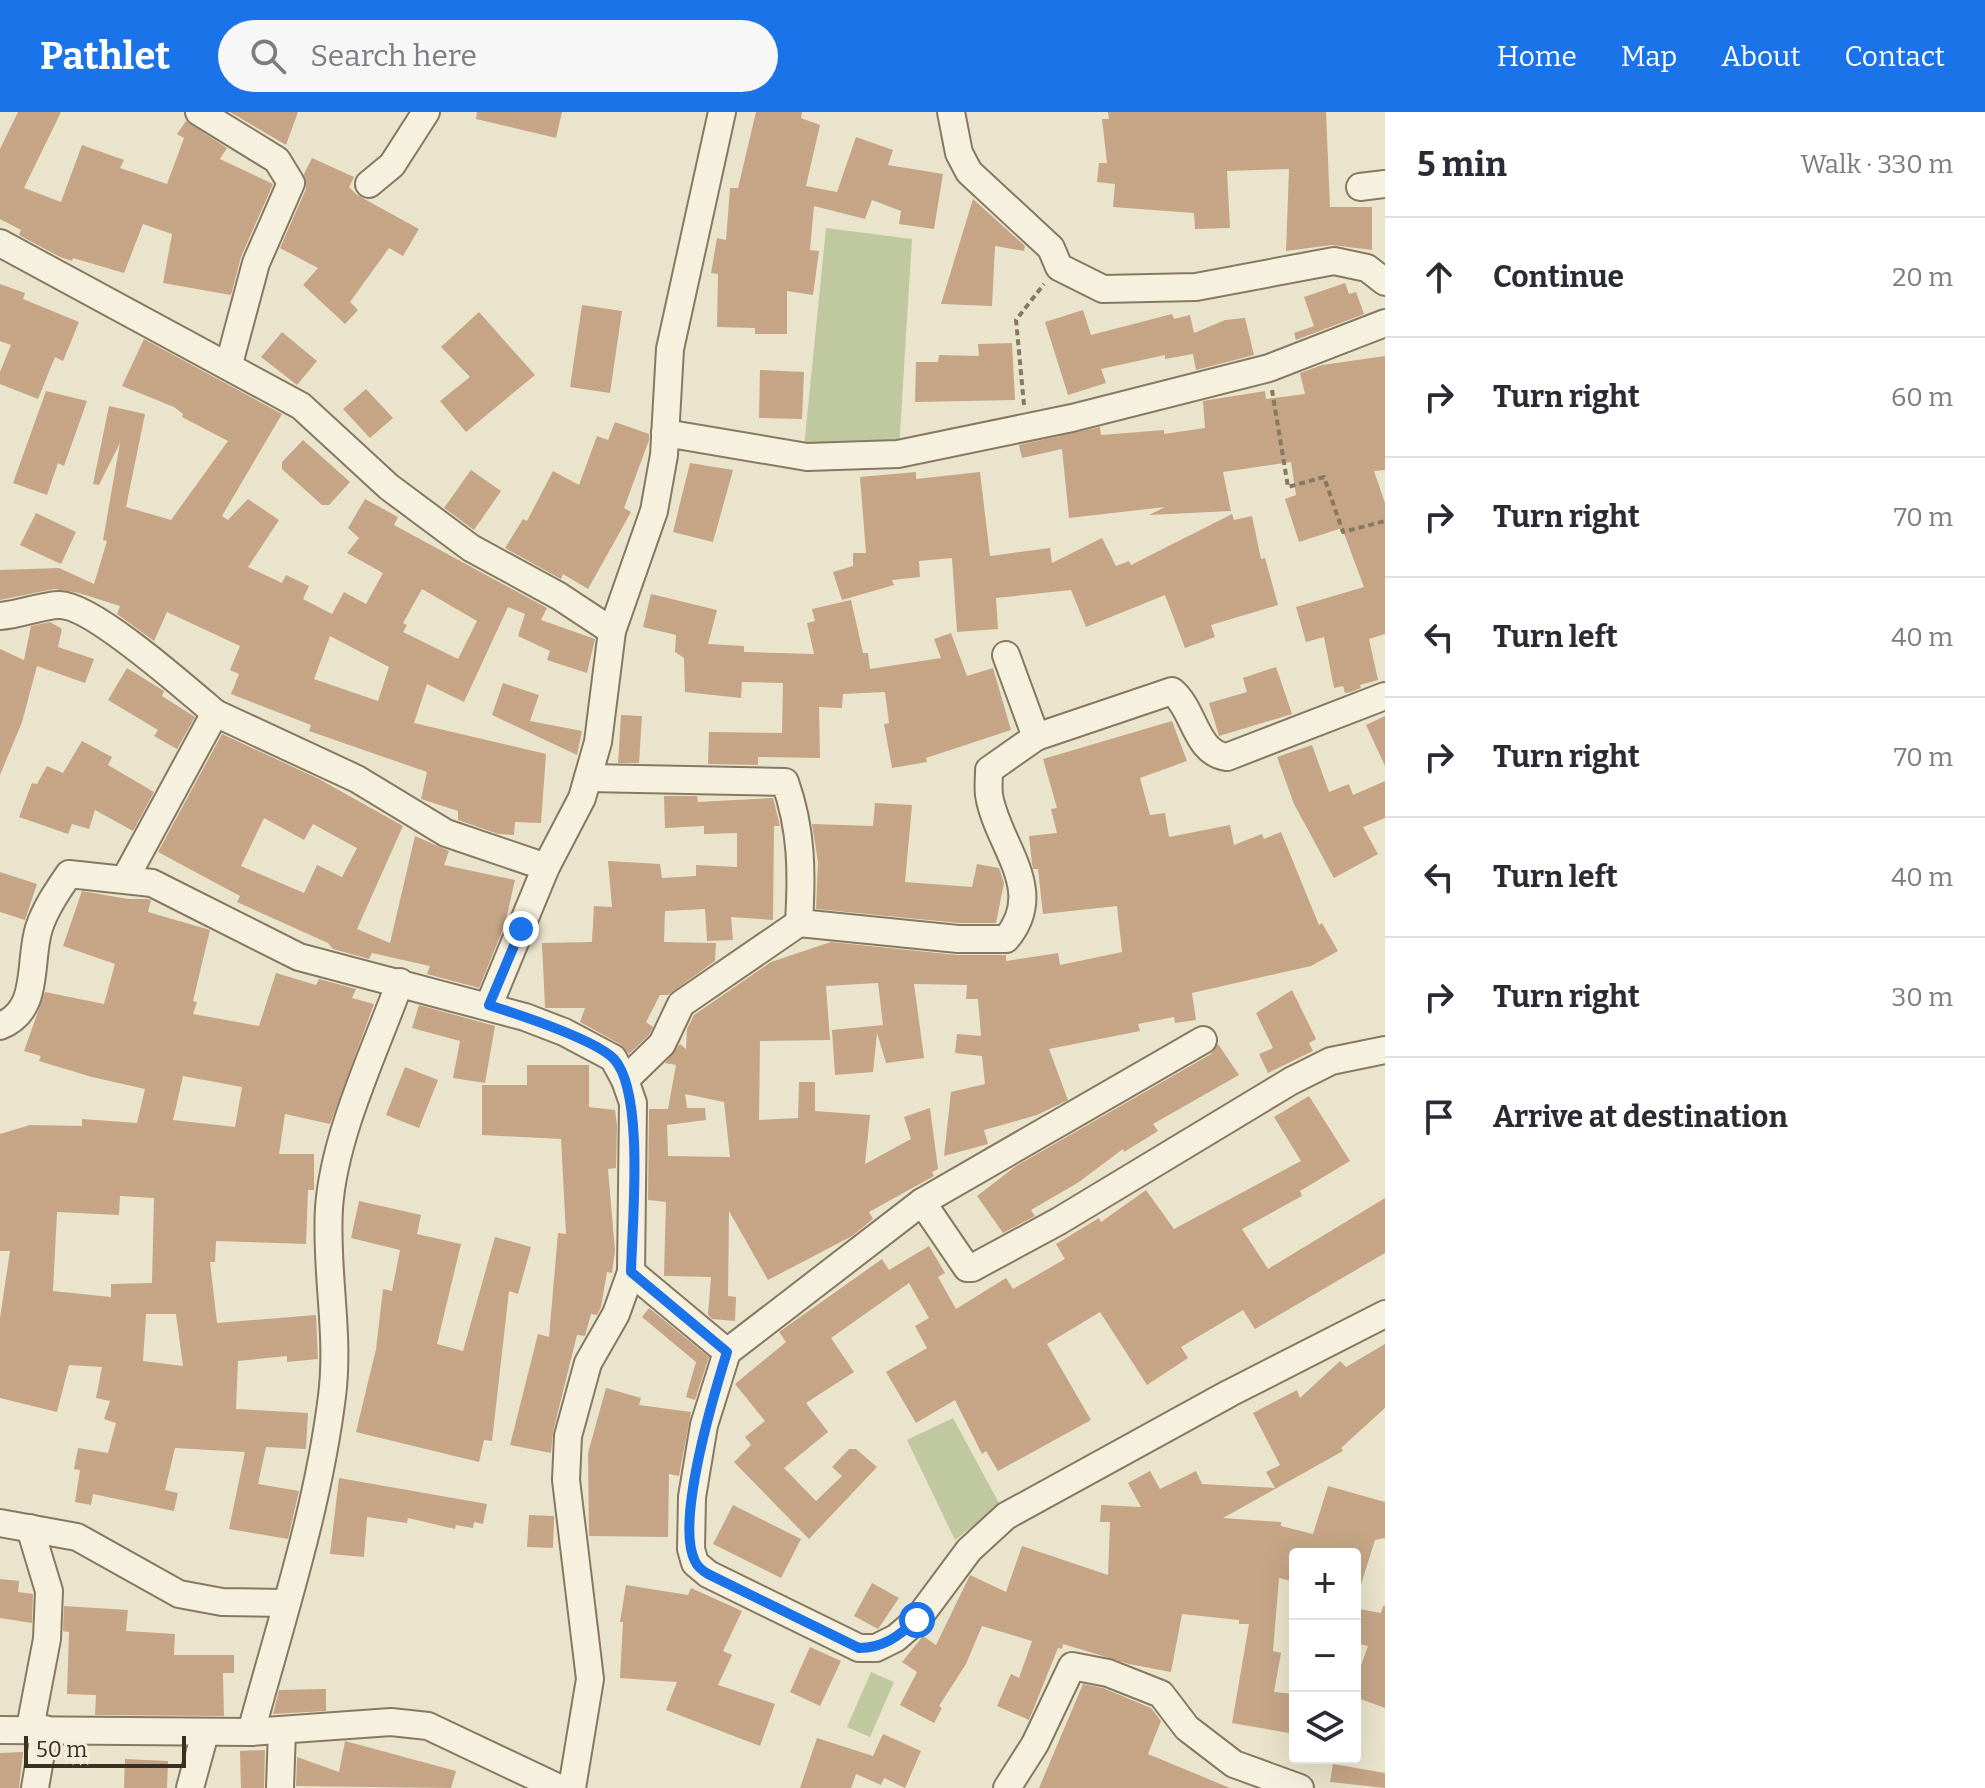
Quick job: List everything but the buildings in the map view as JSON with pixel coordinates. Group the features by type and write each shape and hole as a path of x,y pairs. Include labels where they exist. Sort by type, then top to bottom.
{"street":[{"path":"199,112 277,160 291,183 256,263 229,364"},
{"path":"369,184 392,165 426,112"},
{"path":"951,112 959,153 969,172 1051,248 1059,267 1103,289 1196,287 1334,261 1367,268 1385,282"},
{"path":"489,1005 546,867 582,798 588,778 605,705 606,662 612,631 654,511 665,433 670,349 720,114"},
{"path":"0,243 229,364 301,406 389,487 471,548 559,596 612,631"},
{"path":"665,433 807,457 898,454 1025,428 1269,368 1385,323"},
{"path":"0,616 32,613 59,605 77,610 159,664 215,713 357,779 446,833 546,867"},
{"path":"1006,655 1036,737"},
{"path":"625,1080 662,1044 681,1004 799,923 958,939 1006,939 1016,927 1023,907 1020,869 989,795 989,770 1036,737 1172,691 1181,699 1207,750 1215,756 1227,757 1385,696"},
{"path":"126,877 215,713"},
{"path":"588,778 785,782 795,810 802,856 799,923"},
{"path":"0,1026 12,1021 25,1006 39,929 69,874 126,877 152,883 299,957 360,976 400,982 461,1001 489,1005 564,1032 613,1058 633,1103 631,1272 616,1314 588,1363 568,1436 566,1480 590,1679 572,1788"},
{"path":"251,1732 317,1484 333,1394 335,1348 329,1209 334,1170 400,982"},
{"path":"1203,1040 922,1202 727,1352 704,1425 692,1497 691,1549 695,1563 708,1574 859,1648 876,1648 896,1638 917,1620 969,1550 1006,1516 1230,1393 1385,1314"},
{"path":"922,1202 967,1268 972,1268 1059,1221 1291,1081 1331,1061 1385,1050"},
{"path":"631,1272 727,1352"},
{"path":"0,1523 77,1537 179,1594 222,1602 286,1603"},
{"path":"30,1528 49,1591 35,1788"},
{"path":"1007,1788 1035,1744 1072,1666 1108,1673 1161,1694 1187,1728 1234,1764 1300,1788"},
{"path":"0,1730 38,1728 205,1733 391,1722 428,1726 559,1788"},
{"path":"280,1788 282,1730"},
{"path":"190,1788 205,1733"}],"path":[{"path":"1025,428 1024,380 1016,320 1028,301 1059,267"},
{"path":"1269,368 1288,487 1324,477 1343,532 1385,521"}],"green space":[{"path":"826,228 912,239 899,448 804,447"},
{"path":"953,1418 1000,1505 955,1540 907,1440"},
{"path":"871,1672 894,1682 870,1737 847,1727"}],"route":[{"path":"521,929 489,1005 564,1032 613,1058 633,1103 631,1272 727,1352 704,1425 692,1497 691,1549 695,1563 708,1574 859,1648 876,1648 896,1638 917,1620"}]}
